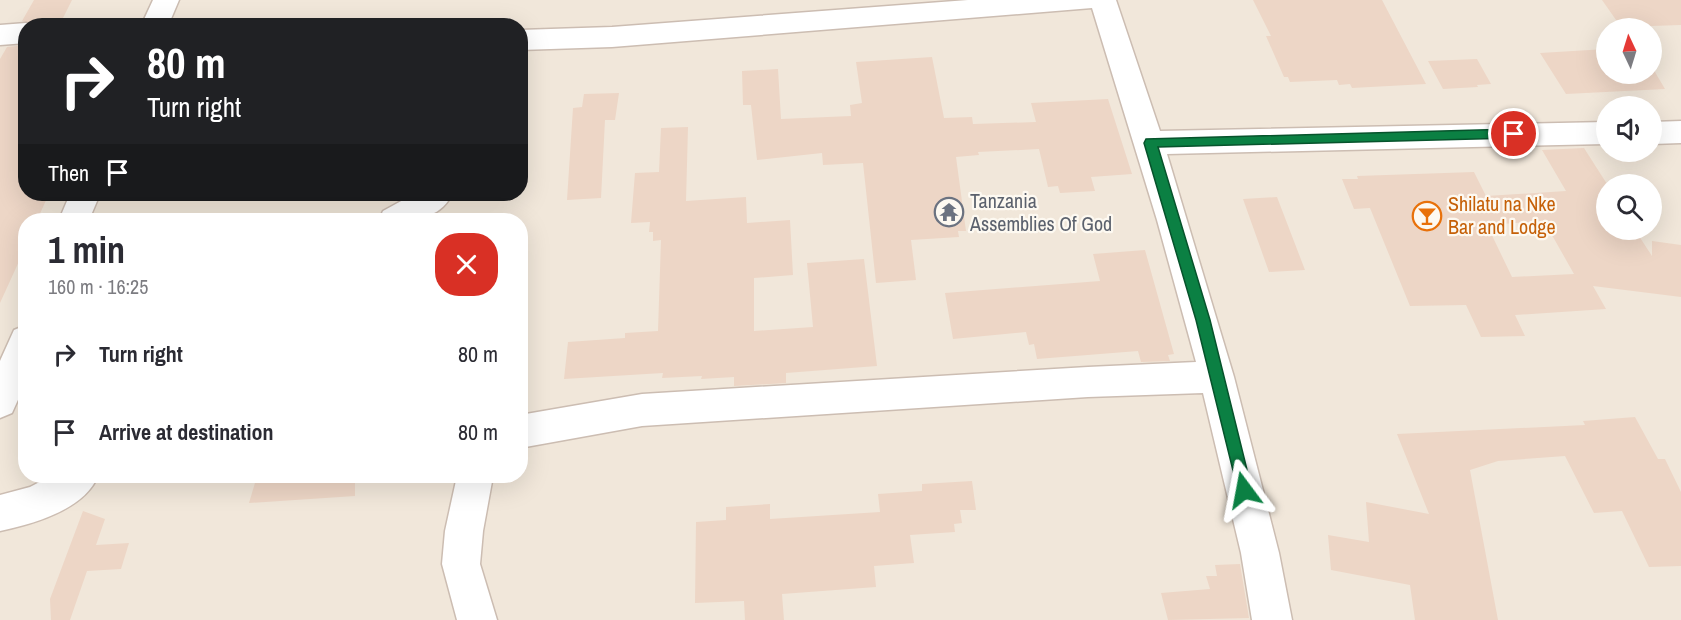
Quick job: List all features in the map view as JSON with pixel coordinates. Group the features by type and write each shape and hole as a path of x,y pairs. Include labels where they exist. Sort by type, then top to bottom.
{"street":[{"path":"158,18 166,0"},
{"path":"528,40 612,37 1087,0"},
{"path":"1103,0 1150,143 1203,320 1269,596 1272,620"},
{"path":"0,35 18,34"},
{"path":"1662,133 1681,132"},
{"path":"1150,143 1596,133"},
{"path":"406,213 427,201"},
{"path":"0,402 18,359"},
{"path":"528,431 642,410 1088,382 1217,377"},
{"path":"0,513 39,504 71,483"},
{"path":"474,483 464,531 461,564 477,620"}],"shaded area":[{"path":"0,0 1681,0 1681,620 0,620"}],"building":[{"path":"34,0 72,0 63,18 24,18"},
{"path":"1253,0 1382,0 1426,84 1352,88 1350,84 1339,85 1337,80 1290,82 1288,77 1284,77 1266,36 1271,36"},
{"path":"1602,0 1681,0 1681,25 1662,26 1662,18 1615,18"},
{"path":"18,46 18,201 46,201 40,213 18,213 18,264 0,303 0,59 7,47"},
{"path":"1596,50 1596,84 1662,84 1665,89 1566,94 1540,53"},
{"path":"932,57 944,118 972,117 973,124 1036,122 1031,103 1108,99 1132,174 1091,177 1095,191 1060,193 1058,186 1048,187 1039,149 978,152 979,155 956,157 966,231 958,231 959,237 911,240 916,280 876,283 863,163 823,165 822,153 757,160 751,105 743,105 742,71 778,69 781,119 851,116 850,105 862,103 856,62"},
{"path":"1477,59 1491,84 1443,89 1428,61"},
{"path":"619,93 615,120 605,120 601,198 567,200 573,108 582,107 584,94"},
{"path":"688,127 686,201 746,197 747,223 790,220 793,275 754,278 754,331 813,327 807,263 864,259 877,366 786,373 786,383 734,386 734,377 662,378 663,373 564,379 568,342 625,338 625,333 658,331 661,240 653,241 653,232 649,232 650,222 631,223 635,173 659,172 661,128"},
{"path":"1584,148 1601,174 1596,174 1596,240 1642,240 1652,256 1652,241 1681,245 1681,297 1593,286 1606,309 1515,315 1525,336 1481,337 1466,305 1410,306 1370,208 1354,209 1342,179 1358,179 1357,176 1474,172 1486,196 1566,191 1542,150","holes":["1544,221 1574,274 1512,277 1487,225"]},
{"path":"1277,197 1305,270 1269,272 1243,199"},
{"path":"1145,250 1174,354 1168,355 1170,361 1141,362 1138,351 1037,359 1034,344 1029,345 1026,332 953,339 945,293 1100,281 1093,254"},
{"path":"1635,417 1658,459 1665,459 1681,492 1681,566 1649,567 1622,511 1594,513 1565,456 1498,461 1470,470 1498,620 1415,620 1410,585 1331,570 1328,535 1369,542 1366,502 1429,514 1397,434 1585,425 1583,421"},
{"path":"972,481 976,510 960,510 962,523 954,524 955,532 910,535 914,563 874,566 876,587 782,594 784,620 745,620 744,601 695,603 696,522 726,520 726,507 770,504 770,519 880,512 878,494 922,491 922,484"},
{"path":"255,483 355,483 355,496 249,503"},
{"path":"83,511 105,519 96,545 129,543 121,569 87,571 70,620 51,620 50,599"},
{"path":"1240,564 1249,618 1168,620 1161,593 1210,589 1206,576 1217,576 1215,565"}],"place":[{"name":"Tanzania Assemblies Of God","path":"949,212"},
{"name":"Shilatu na Nke Bar and Lodge","path":"1427,216"}],"route":[{"path":"1244,490 1203,320 1150,143 1514,134"}]}
